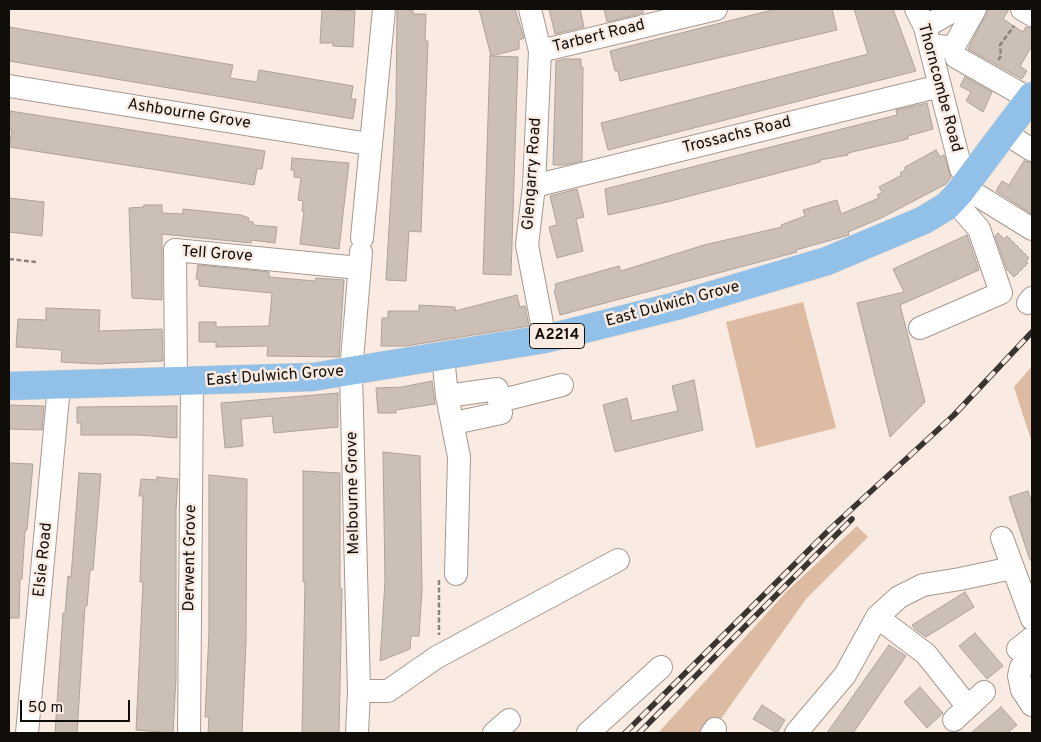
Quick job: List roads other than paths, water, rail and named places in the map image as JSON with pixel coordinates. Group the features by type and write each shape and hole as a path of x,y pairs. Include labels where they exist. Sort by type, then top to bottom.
{"main road":[{"name":"East Dulwich Grove","path":"9,386 313,377 545,339 676,306 827,261 906,229 930,216 1005,133 1031,98"}],"street":[{"name":"Melbourne Grove","path":"357,733 359,691 350,372 369,144 384,9"},
{"name":"Glengarry Road","path":"530,9 540,52 534,186 527,245 545,339"},
{"name":"Tarbert Road","path":"540,52 716,9"},
{"path":"953,9 951,12 923,27 952,48 956,57 1031,98"},
{"path":"952,48 976,9"},
{"name":"Thorncombe Road","path":"923,27 940,86 960,185"},
{"name":"Ashbourne Grove","path":"9,86 369,144"},
{"name":"Trossachs Road","path":"534,186 940,86"},
{"path":"1005,133 1032,150"},
{"path":"960,185 1032,230"},
{"path":"920,328 1001,293 979,229 960,185"},
{"name":"Tell Grove","path":"184,382 175,250 361,253"},
{"path":"442,356 459,457 447,574"},
{"name":"Derwent Grove","path":"184,382 189,733"},
{"path":"499,401 562,385"},
{"name":"Elsie Road","path":"27,733 59,386"},
{"path":"448,396 496,389 499,401 501,413 454,423"},
{"path":"1002,538 1030,615"},
{"path":"359,691 388,691 438,657 618,560"},
{"path":"796,733 845,675 877,616 900,597 923,585 1012,568"},
{"path":"877,616 926,654 969,706"},
{"path":"1027,698 1019,676 1028,648"},
{"path":"588,733 661,667"}],"railway":[{"path":"625,733 831,528 954,415 1032,332"},
{"path":"639,733 852,519"}]}
